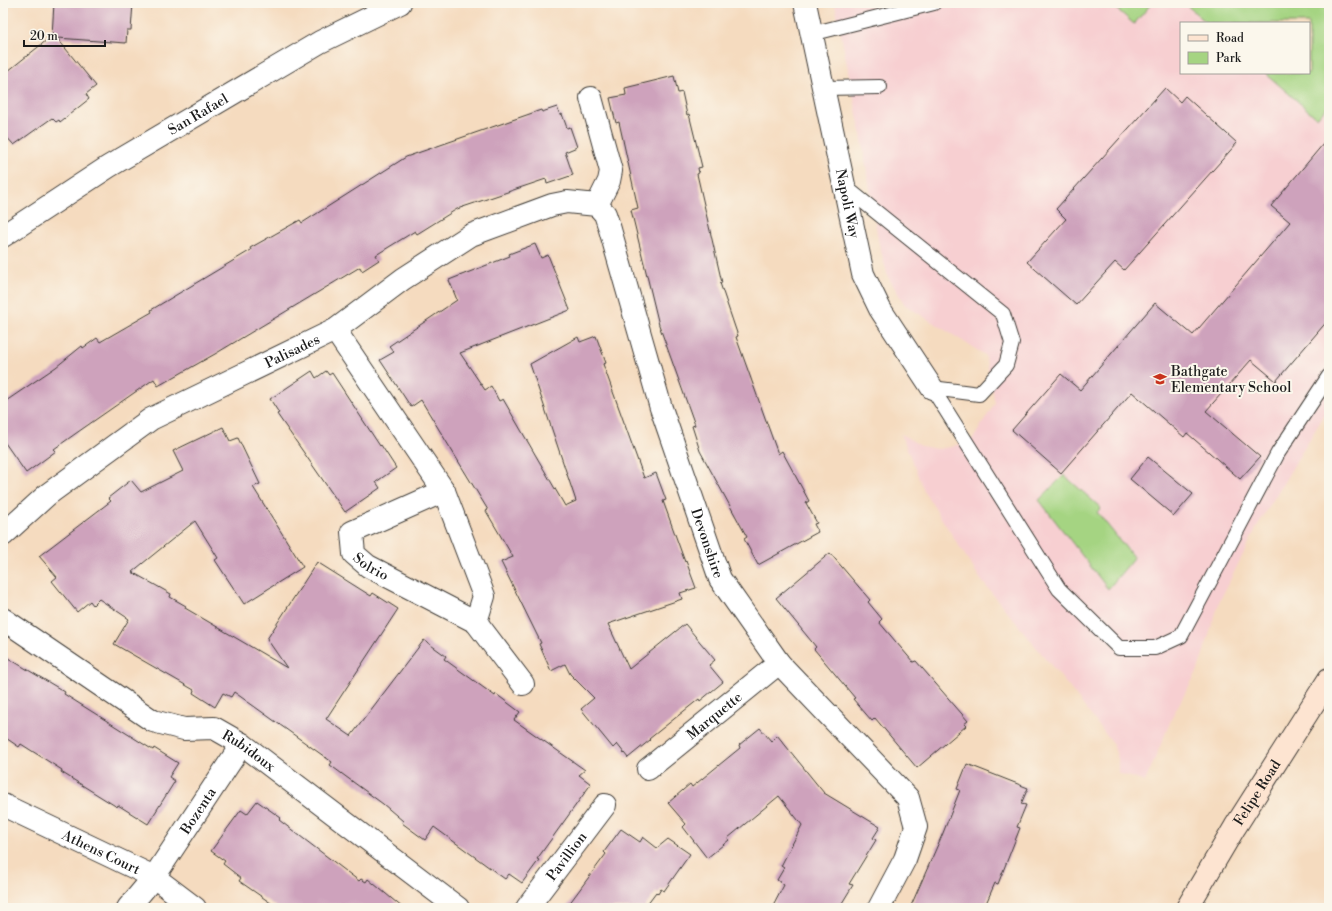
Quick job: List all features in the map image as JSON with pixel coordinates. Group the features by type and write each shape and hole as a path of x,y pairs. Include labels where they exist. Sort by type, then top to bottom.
{"main road":[{"name":"Felipe Road","path":"1187,908 1235,827 1329,679"}],"street":[{"name":"San Rafael","path":"3,236 108,167 314,46 400,3"},
{"name":"Napoli Way","path":"805,3 864,274 870,291 897,336 932,388"},
{"path":"590,98 611,171 609,181 597,205"},
{"name":"Palisades","path":"3,535 47,495 151,419 335,330 403,279 472,234 552,205 568,202 597,205"},
{"name":"Devonshire","path":"597,205 605,214 609,226 661,408 720,579 779,663 908,798 916,827 905,859 879,908"},
{"path":"335,330 444,491 484,596 476,622"},
{"name":"Solrio","path":"444,491 352,532 354,554 368,566 476,622 524,684"},
{"name":"Rubidoux","path":"3,619 153,720 184,729 214,728 242,744 458,908"},
{"name":"Marquette","path":"648,768 779,663"},
{"name":"Bozenta","path":"128,908 154,877 242,744"},
{"name":"Athens Court","path":"3,805 154,877 195,908"},
{"name":"Pavillion","path":"527,908 605,805"}],"lane":[{"path":"811,34 934,3"},
{"path":"823,88 880,87"},
{"path":"844,186 1003,314 1012,343 1006,365 979,394 932,388"},
{"path":"932,388 1059,590 1119,648 1155,648 1181,636 1278,452 1329,376"}],"shaded area":[{"name":"Bathgate Elementary School","path":"844,3 1329,3 1329,407 1258,525 1220,600 1198,670 1174,713 1145,782 1118,773 1118,759 1113,744 1069,687 981,580 925,493 901,434 921,446 937,449 951,447 973,439 995,403 985,355 905,305 888,277 878,240 861,134 835,5"}],"green space":[{"path":"1110,3 1152,3 1134,24"},
{"path":"1184,3 1329,3 1329,104 1317,118 1266,74 1310,74 1310,22 1206,22"},
{"path":"1064,475 1101,508 1097,512 1134,558 1108,589 1039,500"}],"building":[{"path":"54,3 133,3 131,30 127,30 126,43 57,38 96,86 86,94 89,99 60,122 59,120 56,122 52,118 14,145 3,133 3,75 52,36"},
{"path":"674,76 678,93 682,92 687,115 689,114 702,167 698,168 699,173 697,174 722,283 720,283 738,336 736,337 778,454 782,451 809,501 806,503 817,523 814,524 818,532 758,565 744,539 747,537 700,451 692,426 695,425 659,325 631,210 638,208 619,122 616,123 610,98 626,95 625,88"},
{"path":"1165,88 1180,102 1185,96 1237,143 1124,270 1115,262 1076,305 1027,262 1066,219 1056,209"},
{"path":"557,107 560,115 562,114 567,128 570,127 577,147 565,152 573,175 547,184 546,179 457,209 417,234 415,231 376,255 379,260 362,271 360,267 215,354 158,386 154,379 54,449 56,451 26,473 3,440 3,403 56,367 82,346 83,348 97,338 100,342 152,312 151,310 251,250 250,248 300,220 302,223 406,157 541,110 542,112"},
{"path":"1329,137 1329,319 1276,381 1251,360 1206,411 1260,457 1240,479 1187,433 1184,437 1132,392 1061,473 1012,430 1061,374 1080,390 1155,303 1193,335 1290,222 1271,206"},
{"path":"535,244 541,258 548,255 570,310 460,353 485,390 491,386 499,401 503,399 565,506 576,501 530,364 578,337 580,342 596,336 606,363 603,364 644,478 656,473 666,500 663,501 696,588 680,593 682,599 608,624 629,669 685,624 715,660 709,665 723,682 649,739 650,740 628,758 617,744 613,748 581,709 594,698 570,674 565,664 551,671 539,644 541,643 501,562 513,557 486,511 488,510 421,400 411,407 380,360 394,352 389,346 457,300 449,280 510,256 509,254"},
{"path":"312,371 316,378 326,371 329,375 332,373 396,468 376,482 380,488 345,512 277,414 279,413 270,399"},
{"path":"223,427 230,441 238,438 260,484 253,487 303,567 244,604 215,560 218,558 195,521 132,572 171,594 170,597 186,606 185,608 287,668 267,639 317,562 371,596 373,593 398,609 326,719 351,736 424,640 446,656 444,659 520,712 514,720 585,770 579,775 591,784 537,859 539,860 522,883 509,874 505,879 434,827 425,840 402,823 403,821 383,804 330,765 332,762 234,692 231,697 223,693 215,707 193,693 194,690 114,644 129,619 99,599 93,605 90,601 77,612 52,581 57,577 39,556 111,501 108,498 131,480 141,492 183,471 173,451"},
{"path":"1148,457 1193,494 1174,516 1130,479"},
{"path":"830,553 870,600 868,602 882,619 879,622 913,662 916,661 968,721 964,724 966,726 917,768 875,718 872,721 853,699 855,698 814,649 816,647 776,598"},
{"path":"3,655 65,692 64,694 153,750 154,748 178,763 169,777 175,781 148,824 118,805 117,807 61,772 62,770 21,744 19,747 3,736"},
{"path":"760,728 771,741 777,735 824,793 880,827 873,838 876,840 849,884 853,885 839,908 772,908 784,885 777,880 784,868 781,866 802,825 779,796 728,838 729,840 707,858 683,827 686,824 668,803 690,784 692,787 740,748 739,745"},
{"path":"967,764 1028,788 1021,804 1026,805 1017,827 1020,828 998,884 995,883 984,908 910,908 943,833 960,790 957,789"},
{"path":"257,801 281,818 279,820 359,881 361,879 366,882 368,879 403,908 278,908 239,881 241,878 223,864 225,861 211,851 241,810 247,814"},
{"path":"621,829 640,842 643,837 657,848 668,839 690,854 664,891 661,889 658,894 656,892 644,908 566,908 606,854 604,852"}],"place":[{"name":"Bathgate Elementary School","path":"1160,379"}]}
